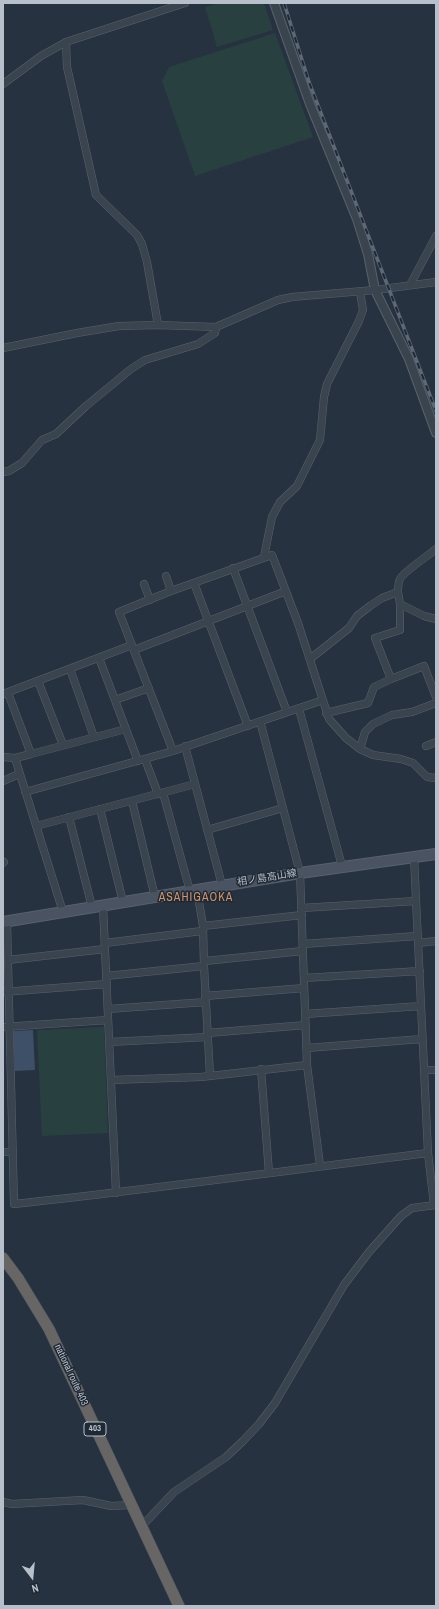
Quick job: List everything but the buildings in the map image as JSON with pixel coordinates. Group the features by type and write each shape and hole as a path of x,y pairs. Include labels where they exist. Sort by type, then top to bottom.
{"highway":[{"name":"national route 403","path":"3,1258 18,1278 49,1329 179,1606"}],"main road":[{"name":"相ノ島高山線","path":"5,921 342,866 436,854"}],"street":[{"path":"3,84 41,56 66,42 185,3"},
{"path":"274,3 310,104 357,219 368,254 375,290 409,358 436,433"},
{"path":"66,42 67,67 96,195 137,235 142,244 147,262 158,325"},
{"path":"410,285 436,236"},
{"path":"3,348 119,326 158,325 216,327 278,300 292,297 360,292 436,282"},
{"path":"264,557 272,517 280,502 296,486 320,440 325,391 363,310 360,292"},
{"path":"3,472 22,463 42,440 56,434 86,406 131,369 145,360 198,344 214,333 216,327"},
{"path":"391,679 375,638 400,630 400,604 398,592 400,579 436,549"},
{"path":"173,751 119,612 171,591 272,555 310,659 329,719 336,728 360,749 372,755 401,759 413,763 427,777 436,778"},
{"path":"233,568 287,712"},
{"path":"166,576 171,591"},
{"path":"194,583 248,726"},
{"path":"144,584 150,600"},
{"path":"31,754 6,694 99,658 133,648 209,621 286,591"},
{"path":"310,659 349,628 357,616 370,606 382,598 398,592"},
{"path":"400,604 424,616 436,619"},
{"path":"99,658 126,729 161,793 193,890 203,928 205,999 210,1076"},
{"path":"326,713 368,703 374,687 424,666 436,697"},
{"path":"70,669 94,737"},
{"path":"38,681 63,746"},
{"path":"115,700 149,688"},
{"path":"25,792 173,751 323,700"},
{"path":"360,749 365,732 373,724 392,715 412,712 436,703"},
{"path":"298,709 342,866"},
{"path":"260,721 300,873 307,1065 320,1166"},
{"path":"3,757 15,758 126,729"},
{"path":"426,746 436,742"},
{"path":"185,746 222,885"},
{"path":"15,758 63,912"},
{"path":"3,781 20,774"},
{"path":"36,826 195,784"},
{"path":"132,801 155,897"},
{"path":"207,830 283,808"},
{"path":"100,809 123,902"},
{"path":"69,817 92,908"},
{"path":"142,1526 174,1492 226,1457 259,1424 275,1402 320,1329 344,1285 369,1252 400,1216 412,1208 435,1205 428,1153 414,857"},
{"path":"8,960 105,946 302,912 416,900"},
{"path":"103,906 116,1193"},
{"path":"5,921 8,960 6,992 7,1090 13,1152 14,1204 116,1193 428,1153"},
{"path":"106,976 204,964 303,947 417,939 436,941"},
{"path":"304,978 420,971"},
{"path":"6,992 107,984"},
{"path":"108,1009 304,988"},
{"path":"305,1014 421,1006"},
{"path":"7,1027 108,1020"},
{"path":"109,1042 207,1035 306,1025"},
{"path":"307,1048 422,1039"},
{"path":"111,1080 210,1076 261,1069 307,1065"},
{"path":"261,1069 269,1173"},
{"path":"425,1070 436,1070"},
{"path":"3,1152 13,1152"},
{"path":"3,1502 12,1504 83,1500 111,1506 131,1505"}],"green space":[{"path":"219,3 264,3 273,30 217,47 205,7"},
{"path":"275,33 313,137 195,176 162,81 169,67"},
{"path":"104,1027 108,1133 42,1136 37,1030"}],"water":[{"path":"33,1030 35,1070 15,1071 13,1031"}],"railway":[{"path":"284,3 309,82 436,411"}],"district":[{"name":"ASAHIGAOKA","path":"196,898"}]}
